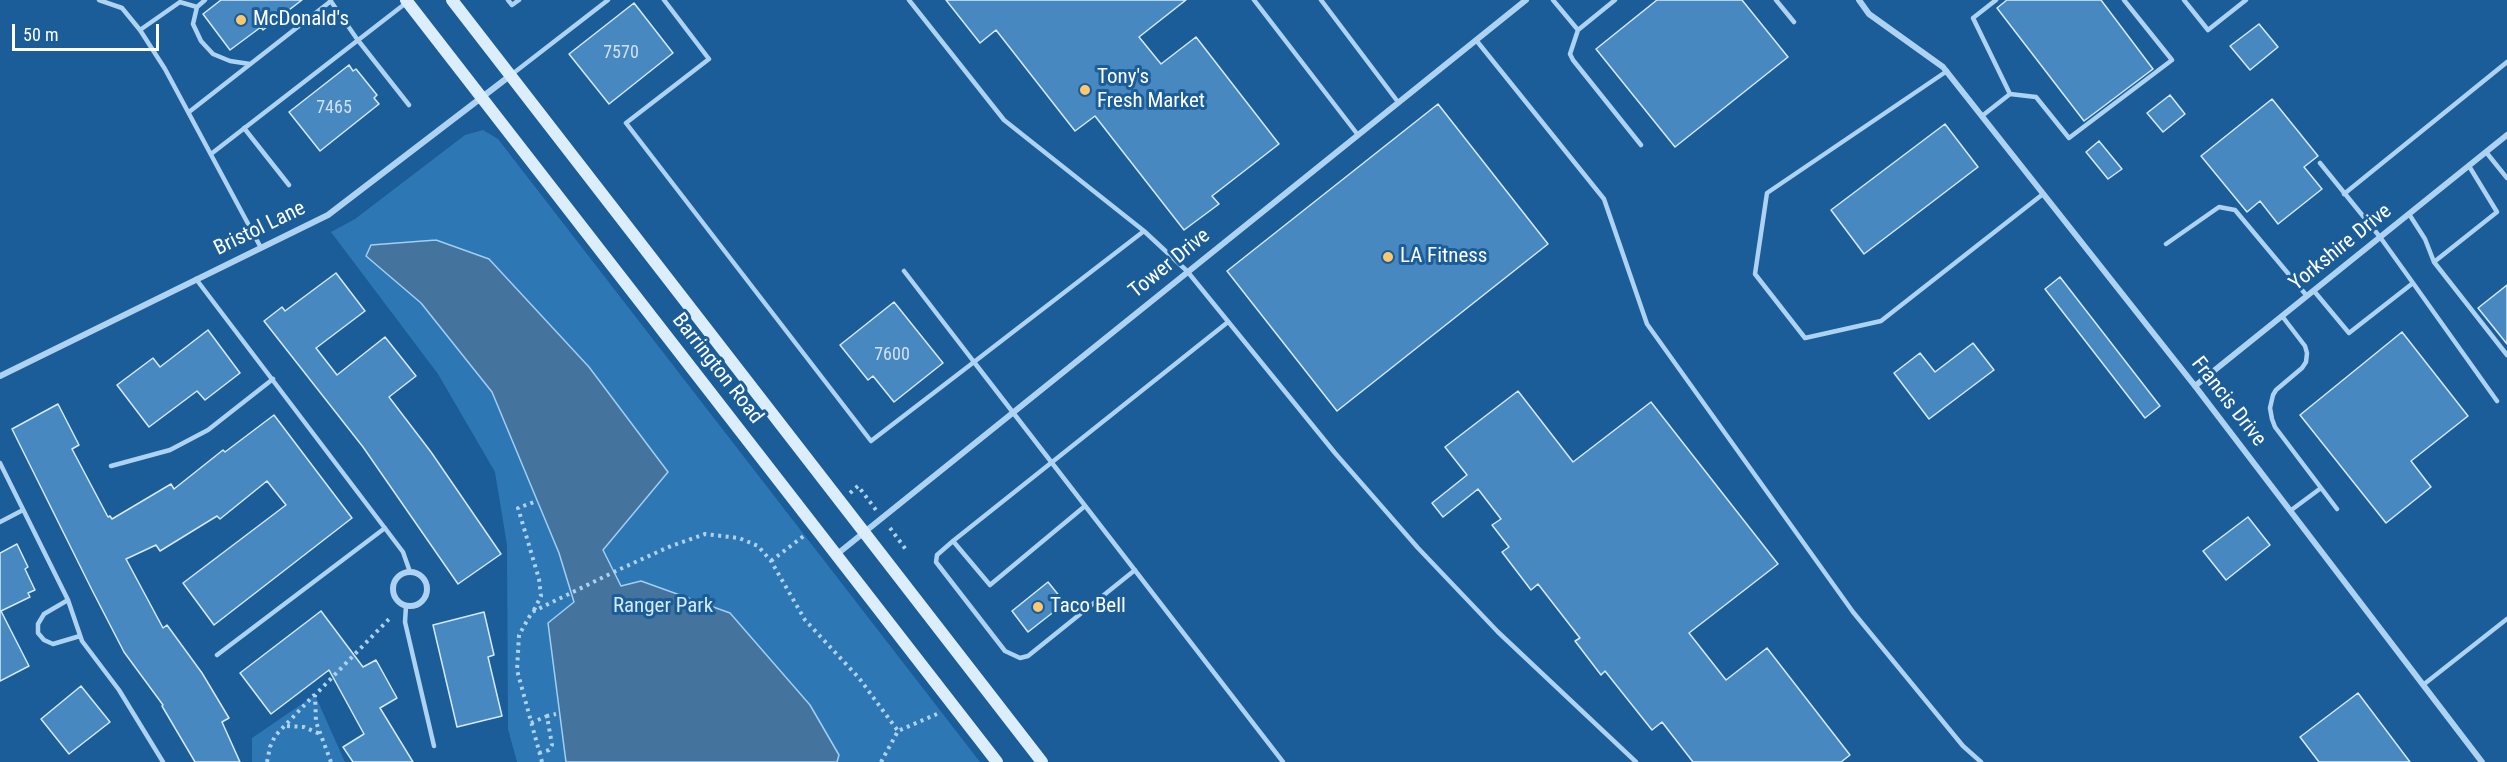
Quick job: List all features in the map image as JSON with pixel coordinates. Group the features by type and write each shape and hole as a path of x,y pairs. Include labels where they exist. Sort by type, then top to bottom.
{"main road":[{"name":"Barrington Road","path":"452,0 1042,762"},
{"name":"Barrington Road","path":"406,1 997,762"}],"street":[{"name":"Tower Drive","path":"836,555 1526,0"},
{"name":"Francis Drive","path":"1859,0 1869,14 1945,69 2195,386 2482,762"},
{"name":"Bristol Lane","path":"0,376 328,214 511,75"},
{"name":"Yorkshire Drive","path":"2195,386 2507,135"},
{"path":"410,572 422,578 426,591 419,603 406,606 395,598 393,591 397,578 410,572"}],"lane":[{"path":"99,0 122,8 140,30 189,112 260,246"},
{"path":"206,0 196,7 193,24 201,40 213,54 230,61 250,64"},
{"path":"508,0 512,5 519,0"},
{"path":"511,75 608,0"},
{"path":"664,0 709,59 626,123 871,441 1144,231"},
{"path":"909,0 1004,120 1144,231 1187,271 1335,453 1418,548 1498,632 1636,762"},
{"path":"1254,0 1358,135"},
{"path":"1321,0 1398,102"},
{"path":"1553,0 1578,30"},
{"path":"1615,0 1578,30 1571,48 1573,60 1641,144"},
{"path":"1776,0 1794,22"},
{"path":"1995,0 1973,18 2010,94"},
{"path":"1982,116 2010,94 2036,97 2069,138 2172,60 2124,0"},
{"path":"2184,0 2208,30 2246,0"},
{"path":"189,112 330,1 409,105"},
{"path":"211,154 406,1"},
{"path":"140,30 180,2 196,7"},
{"path":"1476,40 1604,199 1647,324 1853,612 1963,746 1981,762"},
{"path":"2344,194 2507,62"},
{"path":"1945,69 1767,193 1755,274 1805,338 1881,321 2043,194"},
{"path":"244,128 289,185"},
{"path":"2486,152 2507,178"},
{"path":"2320,164 2380,237 2497,401"},
{"path":"2434,262 2497,212 2469,166"},
{"path":"2166,243 2219,207 2235,210 2307,296"},
{"path":"2409,214 2425,239 2434,262 2507,355"},
{"path":"904,271 1283,762"},
{"path":"196,279 403,552 410,572"},
{"path":"2314,291 2349,333 2413,283"},
{"path":"2282,316 2305,346 2307,353 2306,363 2302,368 2273,395 2270,408 2272,418 2275,428 2337,509"},
{"path":"1135,570 1028,656 1020,658 1005,651 936,562 937,555 1050,461 1228,322"},
{"path":"111,466 170,450 208,430 273,379"},
{"path":"0,463 68,600 80,636 132,709 163,762"},
{"path":"2290,511 2321,488"},
{"path":"953,541 990,585 1085,506"},
{"path":"0,522 23,510"},
{"path":"217,655 385,528"},
{"path":"68,600 44,614 38,624 38,633 44,640 53,644 80,636"},
{"path":"406,606 405,622 434,746"},
{"path":"2423,685 2507,619"}],"path":[{"path":"534,502 518,508 539,579 541,596 519,635 517,670 542,762"},
{"path":"534,610 671,546 705,534 739,538 758,546 771,561 806,620 828,647 859,678 898,730"},
{"path":"771,561 803,536"},
{"path":"267,762 275,736 391,617"},
{"path":"315,695 316,722 331,762"},
{"path":"531,723 556,714"},
{"path":"881,762 898,730 937,714"},
{"path":"539,753 549,750 552,745 547,716"},
{"path":"286,726 304,727 321,734"}],"green space":[{"name":"Ranger Park","path":"483,130 498,139 980,762 517,762 508,729 507,545 495,472 438,374 331,232 355,219 465,135"},
{"path":"315,695 345,762 252,762 252,738"}],"shaded area":[{"path":"436,240 489,259 589,367 668,472 603,550 621,586 641,581 730,613 810,705 839,755 837,762 566,762 548,623 574,602 559,553 492,392 421,303 366,256 371,245"}],"building":[{"name":"McDonald's","path":"221,0 302,0 263,30 261,27 230,50 203,14"},
{"path":"946,0 1186,0 1139,37 1161,64 1196,37 1279,144 1212,196 1219,204 1184,230 1095,116 1075,131 996,30 980,43"},
{"path":"1657,0 1742,0 1788,57 1675,147 1596,49"},
{"path":"2007,0 2101,0 2153,69 2084,121 1997,8"},
{"path":"634,3 673,53 609,104 569,54"},
{"path":"2259,24 2278,47 2250,70 2230,46"},
{"path":"349,65 353,71 356,69 377,95 374,98 379,104 320,151 289,112"},
{"path":"2170,95 2185,114 2163,132 2147,113"},
{"path":"2272,99 2318,156 2304,167 2322,189 2278,224 2260,201 2247,212 2201,156"},
{"name":"LA Fitness","path":"1438,104 1548,244 1337,411 1227,271"},
{"path":"1945,124 1978,167 1864,254 1831,210"},
{"path":"2099,141 2122,169 2108,179 2086,152"},
{"path":"336,273 365,311 316,348 337,375 385,337 416,376 389,397 431,452 501,554 458,584 363,447 264,321 282,307 285,311"},
{"path":"2060,277 2160,406 2145,418 2045,289"},
{"path":"2507,285 2507,344 2478,308"},
{"path":"894,302 943,363 894,402 873,376 868,380 840,345"},
{"path":"208,330 240,373 205,400 197,391 149,427 117,385 153,358 160,367"},
{"path":"2402,332 2468,416 2411,461 2431,487 2386,523 2300,415"},
{"path":"1973,343 1994,370 1929,419 1894,373 1920,353 1935,372"},
{"path":"1518,391 1573,462 1651,402 1778,564 1689,633 1726,680 1767,648 1850,755 1841,762 1693,762 1662,722 1652,730 1605,671 1601,675 1575,641 1580,638 1538,584 1531,590 1502,552 1509,547 1492,525 1501,519 1478,489 1443,517 1432,503 1467,475 1445,447"},
{"path":"58,404 79,445 72,449 108,517 112,519 171,484 174,489 223,450 225,452 274,415 352,518 214,625 183,583 286,505 267,481 220,519 217,516 160,551 156,545 126,559 163,628 167,625 202,673 229,718 222,722 240,762 195,762 163,705 124,652 92,590 12,429"},
{"path":"2248,517 2270,545 2226,580 2203,551"},
{"path":"17,544 28,567 25,569 35,590 28,593 30,597 1,611 29,666 0,681 0,553"},
{"name":"Taco Bell","path":"1048,582 1065,603 1028,632 1012,611"},
{"path":"321,611 363,667 376,660 397,698 380,708 413,762 353,762 343,747 364,734 329,670 271,714 240,673"},
{"path":"484,612 494,655 488,657 502,716 457,727 433,625"},
{"path":"81,686 110,722 69,754 41,719"},
{"path":"2358,693 2410,762 2319,762 2300,737"}],"place":[{"name":"McDonald's","path":"241,20"},
{"name":"Tony's Fresh Market","path":"1085,90"},
{"name":"LA Fitness","path":"1388,257"},
{"name":"Taco Bell","path":"1038,607"}]}
